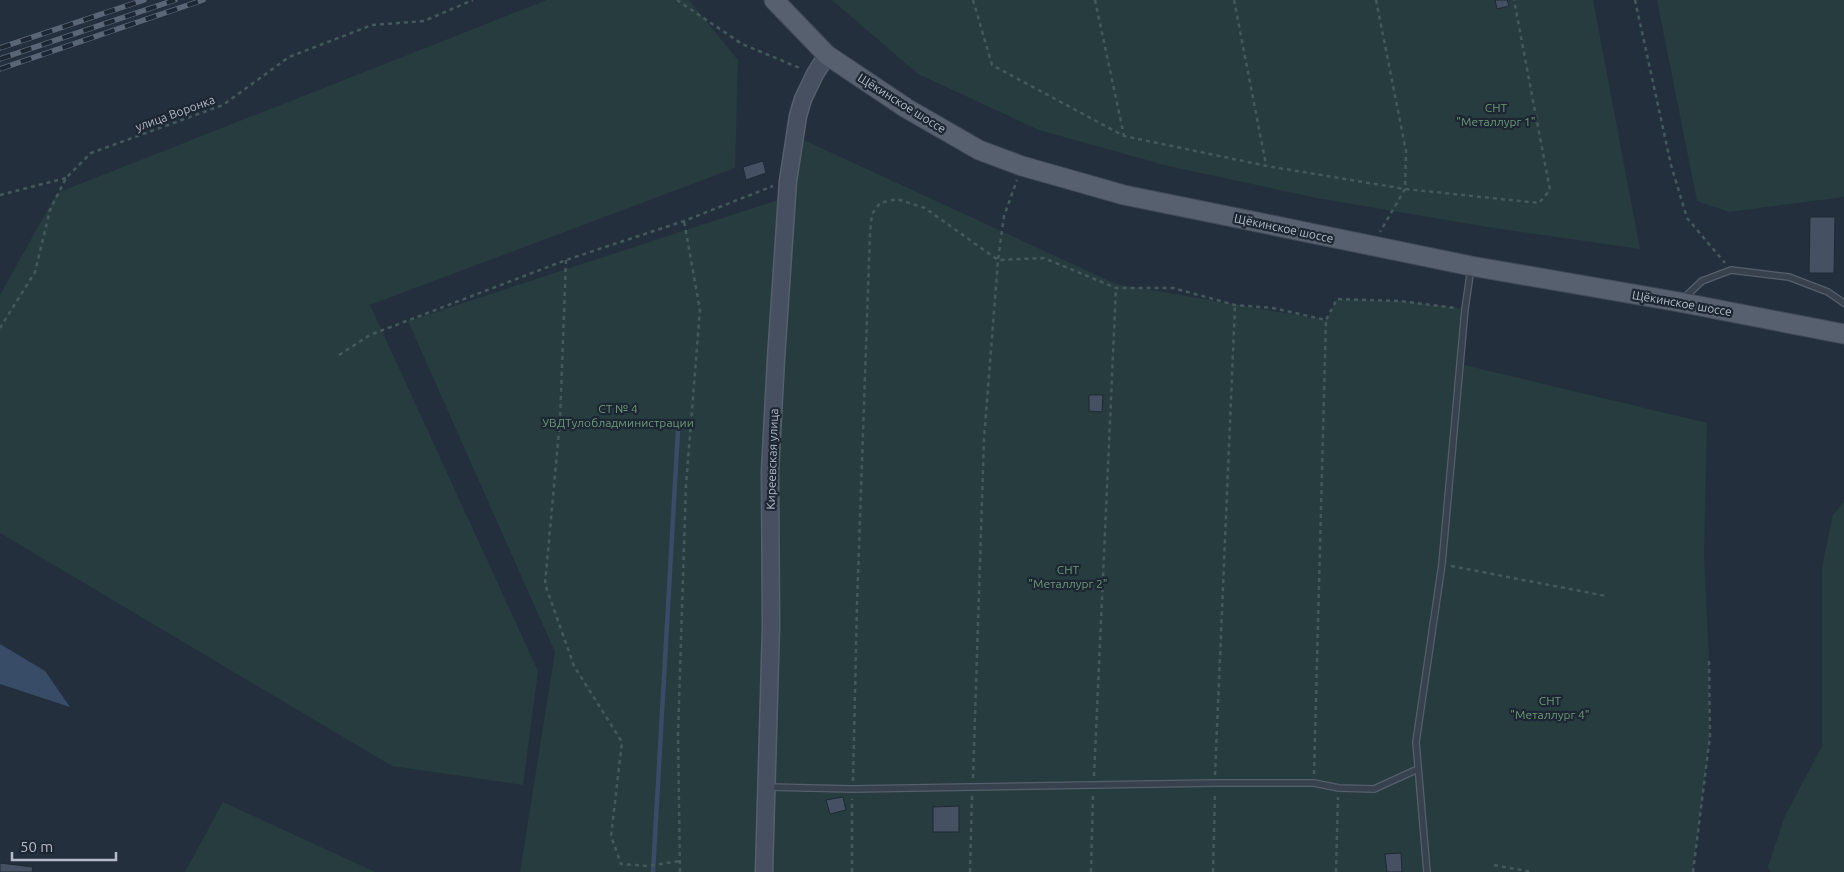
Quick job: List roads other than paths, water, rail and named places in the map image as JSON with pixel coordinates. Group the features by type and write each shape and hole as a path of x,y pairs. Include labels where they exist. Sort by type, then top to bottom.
{"main road":[{"name":"Щёкинское шоссе","path":"774,0 827,54 930,122 979,150 1022,166 1124,195 1372,246 1471,266 1679,302 1844,334"}],"street":[{"name":"Киреевская улица","path":"764,872 771,626 770,471 788,180 802,99 827,54"}],"lane":[{"path":"1427,872 1416,742 1442,564 1465,309 1471,266"},
{"path":"1679,302 1702,281 1731,270 1789,277 1828,292 1844,303"},
{"path":"766,787 852,789 1314,783 1338,788 1374,789 1418,769"}],"water":[{"path":"0,644 45,671 70,707 0,684"}],"waterway":[{"path":"653,872 678,430"}],"railway":[{"path":"0,48 144,0"},
{"path":"0,59 175,0"},
{"path":"0,69 203,0"}],"park label":[{"name":"СНТ \"Металлург 1\"","path":"1496,114"},
{"name":"СТ № 4 УВДТулобладминистрации","path":"618,415"},
{"name":"СНТ \"Металлург 2\"","path":"1068,576"},
{"name":"СНТ \"Металлург 4\"","path":"1550,707"}]}
